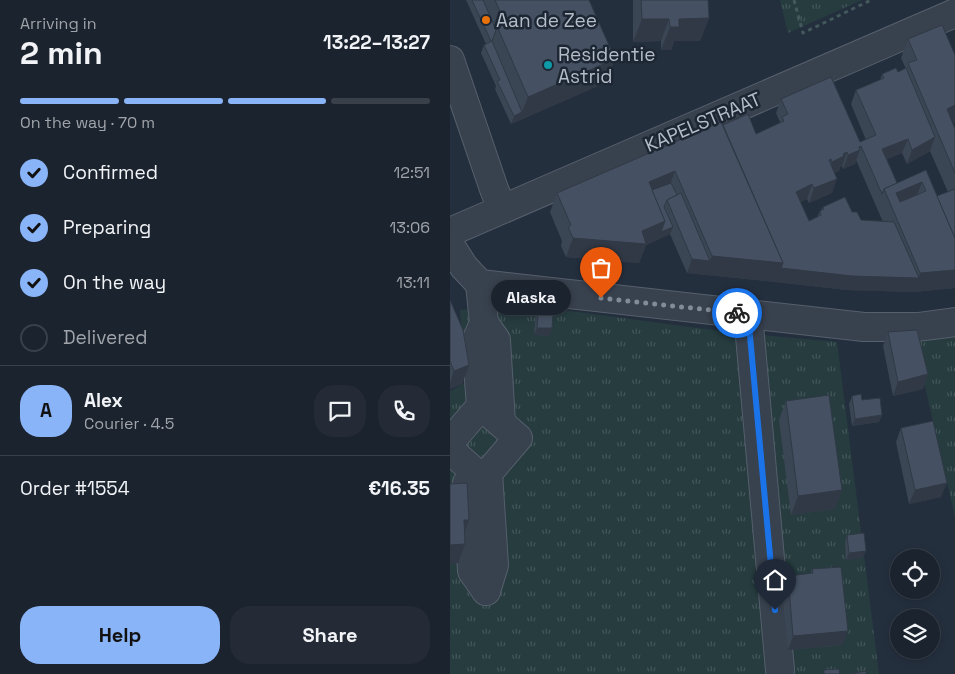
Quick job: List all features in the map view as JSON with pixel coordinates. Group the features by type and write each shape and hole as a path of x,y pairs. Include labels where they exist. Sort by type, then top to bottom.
{"street":[{"name":"KAPELSTRAAT","path":"450,232 955,13"},
{"path":"450,60 502,209"},
{"path":"450,244 464,267 480,284 484,323 496,340 501,424"},
{"path":"480,284 864,327 918,327 955,322"},
{"path":"748,314 780,670"},
{"path":"463,457 481,406 476,341 484,323"},
{"path":"463,457 518,438 481,406"}],"path":[{"path":"794,0 803,33 871,0"}],"green space":[{"path":"780,0 862,0 788,33"},
{"path":"524,305 728,332 837,342 879,674 450,674 450,391 465,383 460,310"},
{"path":"955,335 955,517 915,343"}],"building":[{"path":"472,0 483,0 496,30 492,41 491,41"},
{"name":"Residentie Astrid","path":"495,0 589,0 615,59 528,97 497,26 505,23"},
{"path":"641,0 708,0 709,18 679,19 679,27 670,27 669,19 642,19"},
{"path":"942,25 955,55 955,105 947,109 955,129 955,173 908,63 917,60 908,39"},
{"path":"492,41 522,112 514,116 497,81 500,80 484,45"},
{"path":"896,68 898,72 906,68 935,137 912,150 908,139 882,149 897,183 884,189 882,194 861,146 859,147 860,150 848,155 847,152 843,154 844,156 832,162 831,159 829,160 837,179 814,188 812,184 796,192 809,221 821,215 820,211 824,209 823,207 845,197 852,212 857,212 861,220 894,222 919,278 852,276 781,268 783,263 723,125 748,114 756,134 784,121 782,117 788,114 781,99 831,77 860,142 876,135 856,90 884,78 882,74"},
{"path":"721,122 783,263 712,256 675,171 649,182 665,221 642,231 646,244 573,238 568,227 571,225 557,193"},
{"path":"926,170 955,238 955,270 920,273 884,189","holes":["922,182 926,191 900,202 896,193"]},
{"path":"671,183 677,195 667,200 664,207 673,227 661,232 665,221 652,190"},
{"path":"955,189 955,238 937,196"},
{"path":"681,193 710,261 692,259 667,200"},
{"path":"450,300 463,330 469,365 454,371 450,361"},
{"path":"539,301 554,302 552,328 537,328"},
{"path":"917,330 928,374 898,382 888,332"},
{"path":"861,394 862,400 880,398 882,415 855,419 852,396"},
{"path":"829,395 842,490 798,496 786,401"},
{"path":"933,421 947,483 915,490 901,428"},
{"path":"467,483 469,520 464,520 465,544 450,545 450,484"},
{"path":"864,533 866,551 849,553 847,535"},
{"path":"841,567 848,631 793,636 788,576 813,573 812,569"},
{"path":"839,669 840,674 824,674 824,670"},
{"path":"866,671 866,674 850,674"}],"way so far":[{"path":"601,298 737,313"}],"place":[{"name":"Aan de Zee","path":"486,20"},
{"name":"Residentie Astrid","path":"548,65"},
{"name":"Alaska","path":"601,298"}],"route":[{"path":"737,313 748,314 775,610"}]}
